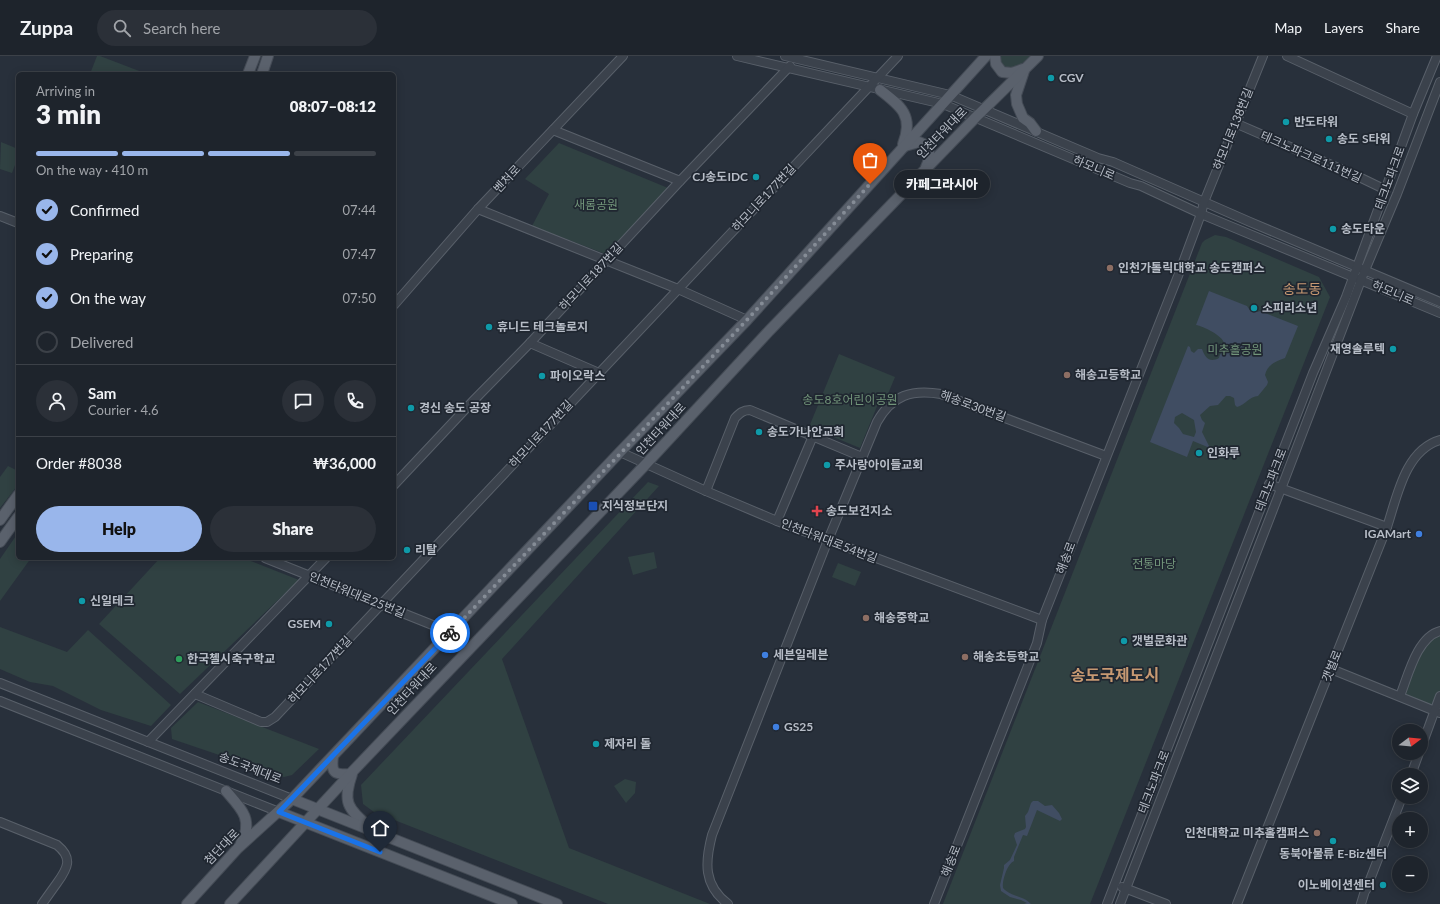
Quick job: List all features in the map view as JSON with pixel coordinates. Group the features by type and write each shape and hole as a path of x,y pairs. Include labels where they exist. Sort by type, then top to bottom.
{"main road":[{"path":"249,72 254,56"},
{"path":"263,72 268,56"},
{"name":"인천타워대로","path":"279,812 747,320 986,56"},
{"path":"995,56 996,64 999,69 1006,73 1016,73 1027,67"},
{"name":"인천타워대로","path":"307,823 352,772 646,464 769,331 983,109 1038,56"},
{"path":"1027,67 1016,94 1017,104 1023,118 1030,123 1036,131"},
{"path":"880,90 898,104 904,112 908,124 903,148"},
{"path":"903,148 919,142 926,146 930,157 925,169"},
{"path":"0,520 16,498"},
{"path":"0,542 16,520"},
{"path":"333,756 332,767 334,772 339,775 352,772 348,787 348,805 352,812 373,832"},
{"path":"226,791 241,808 246,818 247,827 245,836 238,848"},
{"name":"송도국제대로","path":"292,799 557,904"},
{"path":"279,812 512,904"},
{"name":"첨단대로","path":"187,904 238,848 279,812"},
{"path":"230,904 307,823"}],"street":[{"name":"벤처로","path":"396,303 478,209 623,56"},
{"name":"하모니로","path":"737,56 943,104 1130,183 1141,186 1201,214 1354,276 1440,313"},
{"name":"하모니로","path":"785,56 798,57 877,78 950,95 1098,158 1113,162 1440,302"},
{"name":"하모니로177번길","path":"195,694 261,722 267,722 275,718 898,56"},
{"name":"하모니로138번길","path":"1201,214 1204,202 1263,56"},
{"path":"1287,56 1413,114"},
{"name":"테크노파크로","path":"1120,904 1362,280 1361,269 1386,190 1413,114 1437,56"},
{"name":"하모니로187번길","path":"396,483 473,400 530,343 680,181 798,57"},
{"name":"테크노파크로","path":"1107,904 1312,373 1354,276 1361,269 1440,82"},
{"name":"테크노파크로111번길","path":"1236,123 1386,190"},
{"path":"553,130 680,181"},
{"path":"478,209 678,289 747,320"},
{"name":"해송로","path":"934,904 1037,643 1042,620 1201,214"},
{"path":"0,216 16,222"},
{"path":"530,343 599,373"},
{"name":"해송로30번길","path":"828,540 877,422 882,413 890,405 905,395 924,391 941,394 1106,456"},
{"path":"706,491 735,418 741,412 750,410 862,457"},
{"path":"777,521 813,436"},
{"name":"갯벌로","path":"1237,904 1387,527 1407,468 1423,449 1440,440"},
{"name":"인천타워대로54번길","path":"620,452 777,521 1042,620"},
{"path":"1269,484 1281,490 1387,527"},
{"path":"728,904 715,889 707,867 712,835 828,540"},
{"name":"인천타워대로25번길","path":"270,560 450,632"},
{"path":"148,742 324,560"},
{"path":"1400,696 1420,645 1427,637 1440,631"},
{"path":"1331,669 1438,712"},
{"name":"송도국제대로","path":"0,683 292,799"},
{"path":"1428,733 1438,712 1440,696"},
{"path":"0,701 279,812"},
{"path":"1361,904 1399,804"},
{"path":"0,822 57,845 63,850 68,862 66,870 42,904"},
{"path":"1114,884 1166,904"}],"green space":[{"path":"97,56 100,56 142,72 91,72"},
{"path":"997,56 1032,56 1019,68 1012,68 1001,67"},
{"path":"1,142 16,148 16,162 12,173 0,169"},
{"name":"새롬공원","path":"559,143 668,188 608,255 532,226 549,194 525,179"},
{"name":"미추홀공원","path":"1215,235 1226,237 1319,277 1330,297 1090,904 943,904 1202,243"},
{"name":"송도8호어린이공원","path":"839,354 895,377 885,401 880,399 860,448 809,427"},
{"path":"8,466 16,470 16,488 0,508 0,477"},
{"path":"648,482 659,486 502,659 569,848 710,904 608,904 374,812 363,804 361,785"},
{"path":"16,536 16,560 30,560 0,601 0,559"},
{"path":"654,552 657,568 633,575 628,557"},
{"name":"한국첼시축구학교","path":"158,560 248,560 299,580 180,694 99,624"},
{"path":"838,563 861,572 855,586 832,577"},
{"path":"0,627 67,652 88,630 171,705 151,726 101,710 53,686 30,682 0,669"},
{"path":"1440,631 1440,712 1400,696 1420,645"},
{"path":"198,702 319,749 292,775 284,777 172,739 171,728"},
{"path":"625,779 636,782 635,793 626,803 614,786"}],"water":[{"path":"1209,291 1247,306 1251,312 1260,311 1298,326 1285,358 1275,362 1266,372 1265,375 1268,382 1267,385 1258,396 1252,397 1237,407 1235,405 1234,398 1226,396 1218,405 1210,406 1200,415 1205,423 1202,432 1210,448 1193,441 1187,457 1150,442 1188,346 1194,353 1198,349 1202,349 1206,357 1210,360 1219,358 1223,349 1223,340 1217,334 1196,325","holes":["1182,413 1194,420 1196,432 1194,437 1183,434 1174,423 1175,417"]},
{"path":"1033,801 1038,801 1045,806 1052,805 1062,819 1060,821 1037,810 1027,836 1023,835 1014,857 1014,861 1007,869 1004,877 1003,888 1031,904 1024,904 1027,903 1010,897 1001,891 1000,885 1004,865 1010,860 1017,845 1014,836 1015,833 1025,829 1025,816"}],"way so far":[{"path":"450,633 629,442 747,320 870,184"}],"place":[{"name":"CGV","path":"1051,78"},
{"name":"반도타워","path":"1286,122"},
{"name":"송도 S타워","path":"1329,139"},
{"name":"CJ송도IDC","path":"756,177"},
{"name":"카페그라시아","path":"870,184"},
{"name":"송도타운","path":"1333,229"},
{"name":"인천가톨릭대학교 송도캠퍼스","path":"1110,268"},
{"name":"소피리소년","path":"1254,308"},
{"name":"휴니드 테크놀로지","path":"489,327"},
{"name":"재영솔루텍","path":"1393,349"},
{"name":"해송고등학교","path":"1067,375"},
{"name":"파이오락스","path":"542,376"},
{"name":"경신 송도 공장","path":"411,408"},
{"name":"송도가나안교회","path":"759,432"},
{"name":"인화루","path":"1199,453"},
{"name":"주사랑아이들교회","path":"827,465"},
{"name":"지식정보단지","path":"593,506"},
{"name":"송도보건지소","path":"817,511"},
{"name":"IGAMart","path":"1419,534"},
{"name":"리탈","path":"407,550"},
{"name":"신일테크","path":"82,601"},
{"name":"해송중학교","path":"866,618"},
{"name":"GSEM","path":"329,624"},
{"name":"갯벌문화관","path":"1124,641"},
{"name":"세븐일레븐","path":"765,655"},
{"name":"해송초등학교","path":"965,657"},
{"name":"한국첼시축구학교","path":"179,659"},
{"name":"GS25","path":"776,727"},
{"name":"제자리 돌","path":"596,744"},
{"name":"인천대학교 미추홀캠퍼스","path":"1317,833"},
{"name":"동북아물류 E-Biz센터","path":"1333,841"},
{"name":"이노베이션센터","path":"1383,885"}],"district":[{"name":"송도동","path":"1302,289"},
{"name":"송도국제도시","path":"1115,675"}],"route":[{"path":"380,852 279,812 450,633"}],"park label":[{"name":"전통마당","path":"1154,564"}]}
